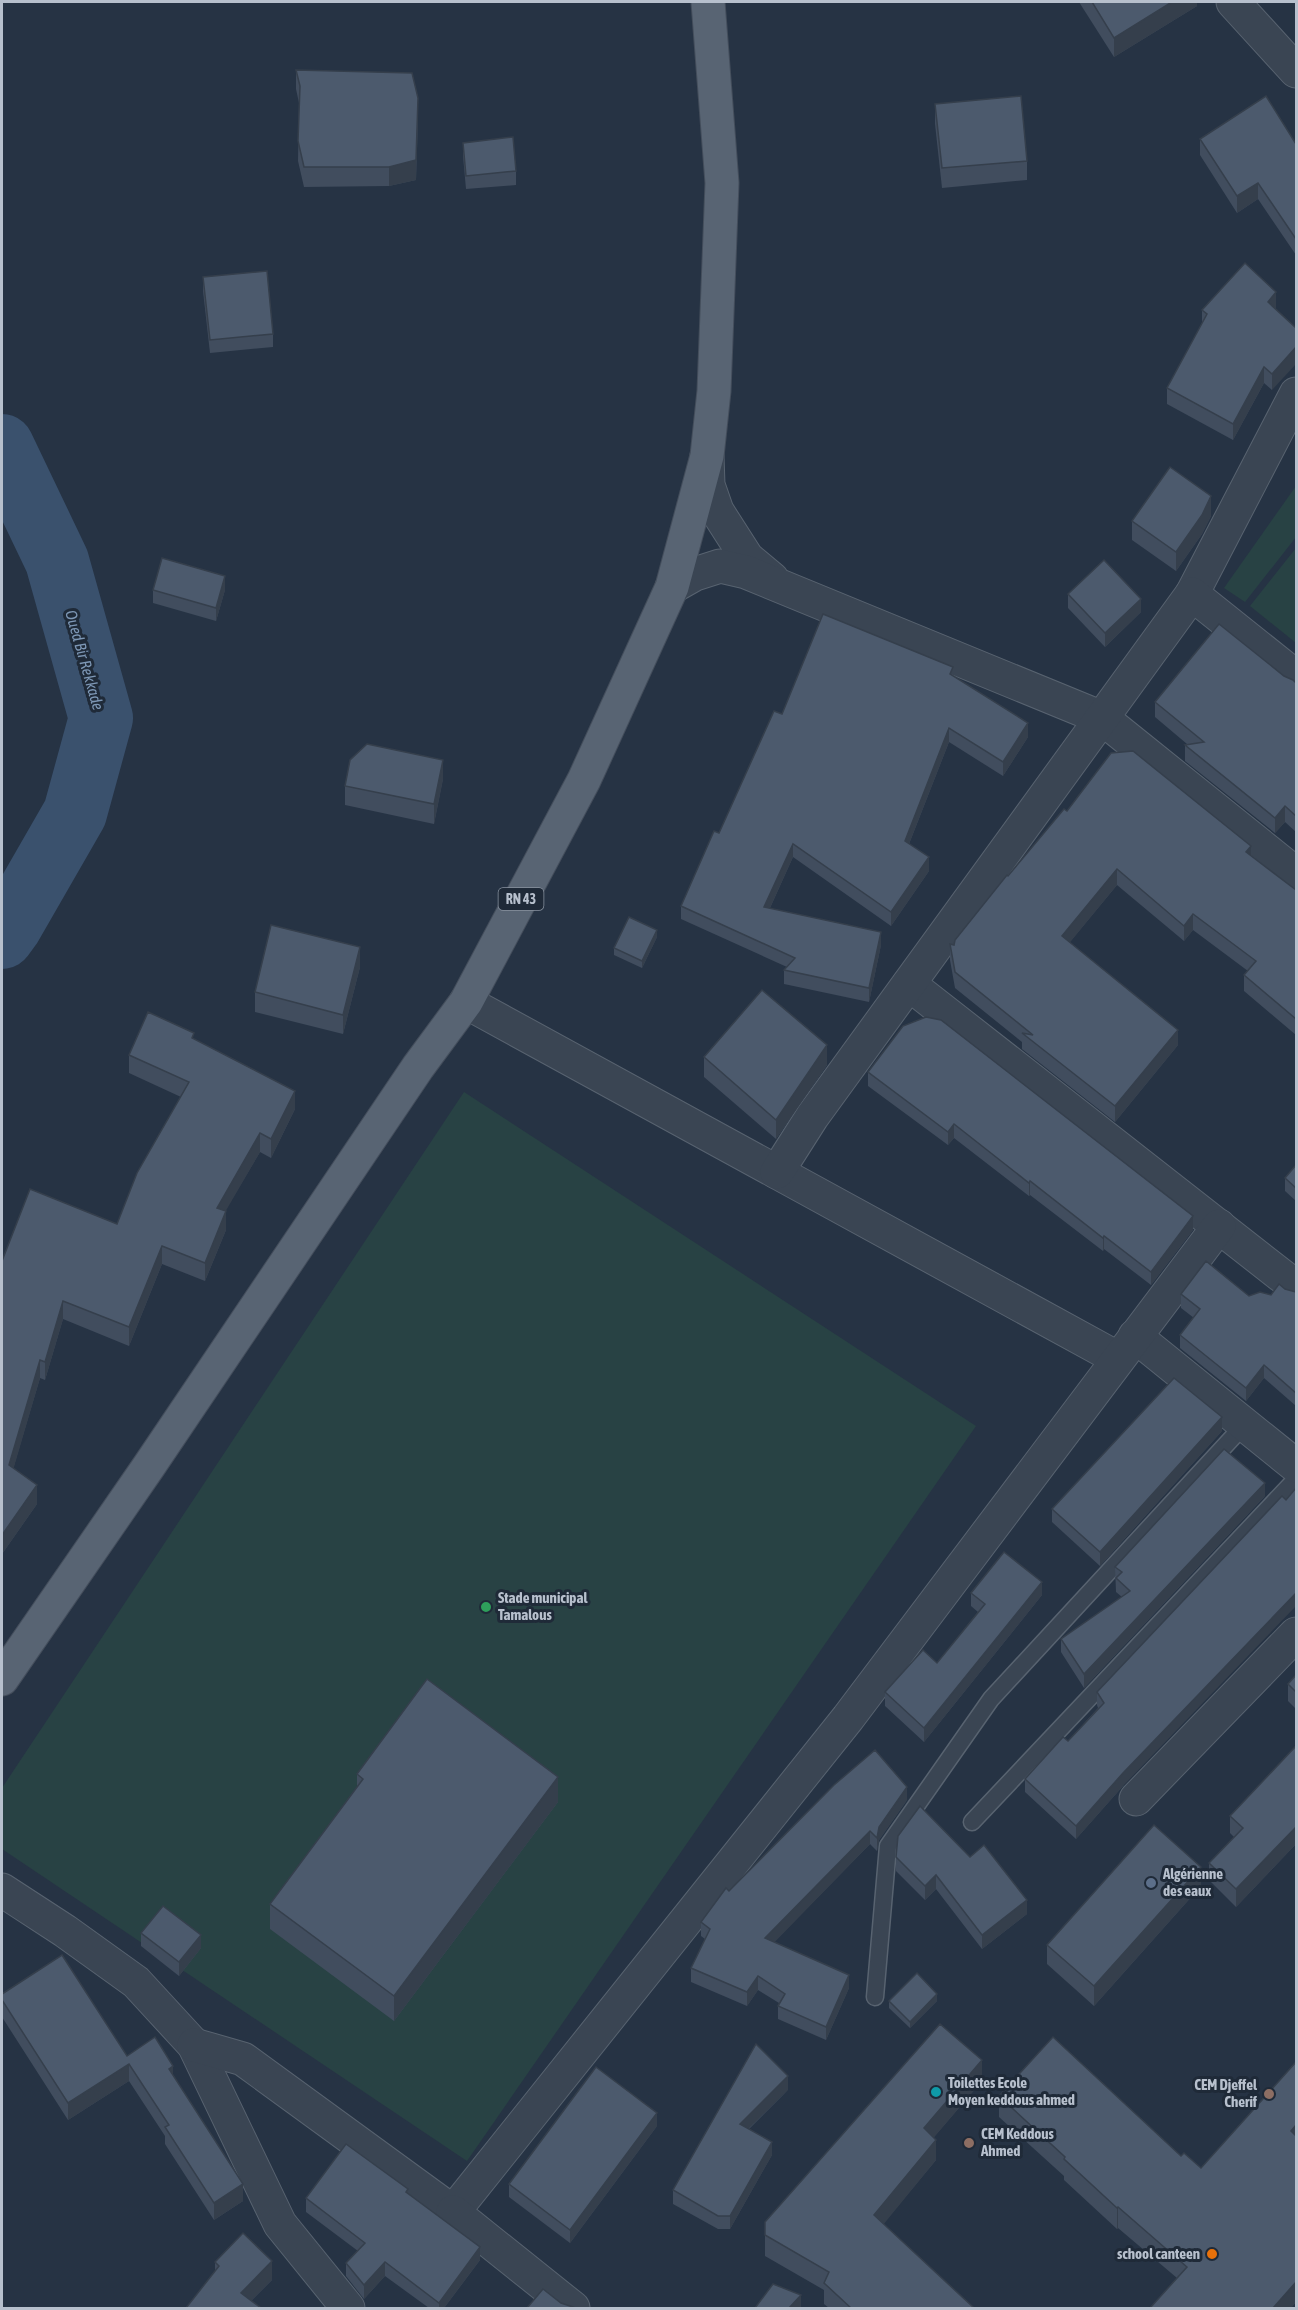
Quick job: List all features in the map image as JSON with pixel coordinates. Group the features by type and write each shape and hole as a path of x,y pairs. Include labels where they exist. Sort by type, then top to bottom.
{"main road":[{"name":"RN 43","path":"2,1679 149,1466 418,1067 466,1002 584,780 672,587 707,456 714,391 722,183 708,2"}],"street":[{"path":"1233,2 1296,71"},
{"path":"777,1172 812,1117 1192,594 1296,394"},
{"path":"707,456 708,484 717,511 747,558 778,584"},
{"path":"672,587 695,574 720,566 746,572 1102,718 1296,874"},
{"path":"1192,594 1296,677"},
{"path":"909,984 1296,1287"},
{"path":"466,1002 777,1172 1126,1347 1245,1424 1296,1466"},
{"path":"453,2212 848,1718 1219,1226"},
{"path":"1136,1799 1296,1634"},
{"path":"2,1890 66,1931 136,1982 194,2045 280,2224 348,2308"},
{"path":"194,2045 243,2059 453,2212 573,2308"}],"lane":[{"path":"875,1997 888,1846 991,1699 1245,1424"},
{"path":"972,1822 1296,1479"}],"green space":[{"path":"1296,486 1296,537 1245,602 1224,588"},
{"path":"1296,548 1296,643 1250,606"},
{"name":"Stade municipal Tamalous","path":"464,1092 976,1426 467,2161 2,1849 2,1788"}],"building":[{"path":"1092,2 1172,2 1114,38"},
{"path":"296,70 412,73 418,98 416,160 389,167 304,167 298,141 300,86"},
{"path":"1021,96 1027,161 942,168 935,104"},
{"path":"1266,96 1296,144 1296,239 1258,183 1237,196 1200,139"},
{"path":"513,137 516,171 466,176 463,143"},
{"path":"1245,263 1276,292 1268,302 1296,328 1296,347 1272,374 1264,367 1233,424 1167,388 1207,314 1202,310"},
{"path":"267,271 273,334 210,340 203,277"},
{"path":"1170,467 1211,496 1202,515 1176,552 1132,521"},
{"path":"162,558 225,576 216,608 153,590"},
{"path":"1104,560 1141,599 1105,633 1068,594"},
{"path":"823,614 953,667 950,674 1028,723 1003,762 949,728 905,841 929,857 891,912 793,844 764,907 881,932 869,988 784,970 795,958 681,906 714,831 719,833 774,711 782,714"},
{"path":"1219,624 1296,683 1296,816 1285,806 1275,818 1185,745 1204,742 1155,702"},
{"path":"367,744 443,760 434,804 345,786 350,760"},
{"path":"1133,751 1251,846 1246,852 1296,890 1296,1019 1244,975 1256,961 1193,914 1184,926 1117,869 1062,936 1178,1030 1115,1106 1022,1033 1033,1035 955,972 950,944 954,945 955,940 1007,875 1064,809 1067,811 1111,753"},
{"path":"629,917 657,930 642,961 614,948"},
{"path":"271,925 360,947 343,1015 255,992"},
{"path":"762,990 827,1045 776,1120 704,1057"},
{"path":"148,1012 194,1033 192,1038 295,1091 271,1139 260,1133 217,1208 226,1211 205,1263 162,1246 129,1327 63,1301 45,1362 40,1360 9,1465 37,1485 2,1535 2,1261 30,1189 117,1224 137,1173 189,1082 129,1055"},
{"path":"926,1017 941,1020 1193,1216 1151,1272 1030,1181 1029,1183 954,1124 948,1132 868,1072 903,1026"},
{"path":"1296,1165 1296,1188 1285,1178"},
{"path":"1206,1261 1249,1296 1260,1292 1271,1295 1279,1284 1285,1289 1296,1292 1296,1393 1264,1365 1246,1388 1180,1335 1200,1309 1181,1294"},
{"path":"1174,1378 1222,1417 1100,1552 1052,1509"},
{"path":"1224,1449 1265,1483 1084,1674 1061,1639 1130,1591 1116,1578 1122,1572 1115,1567"},
{"path":"1296,1488 1296,1593 1123,1773 1076,1826 1025,1779 1063,1737 1068,1741 1104,1703 1097,1692 1282,1496 1286,1500"},
{"path":"1004,1552 1042,1582 924,1728 885,1692 923,1650 937,1663 985,1604 971,1593"},
{"path":"1296,1675 1296,1692 1288,1684"},
{"path":"427,1679 558,1777 394,1996 270,1904 363,1779 357,1774"},
{"path":"1296,1746 1296,1827 1236,1889 1209,1863 1243,1828 1230,1816"},
{"path":"875,1750 907,1787 879,1827 877,1838 870,1831 765,1938 849,1975 826,2027 778,2006 785,1994 758,1976 747,1992 691,1968 710,1929 701,1922 726,1888 729,1891 834,1785"},
{"path":"920,1806 970,1857 984,1845 1027,1900 982,1935 936,1875 925,1886 896,1857 898,1836"},
{"path":"1154,1825 1201,1867 1094,1986 1047,1945"},
{"path":"163,1906 201,1935 179,1962 141,1933"},
{"path":"62,1955 127,2056 155,2037 173,2066 169,2069 243,2184 214,2203 165,2127 169,2125 129,2064 68,2103 2,2000 2,1994"},
{"path":"917,1973 937,1994 910,2022 889,2001"},
{"path":"940,2024 982,2060 924,2128 936,2140 874,2215 974,2308 851,2308 824,2283 829,2272 765,2235 765,2222"},
{"path":"1053,2037 1181,2156 1184,2153 1201,2168 1296,2062 1296,2125 1291,2131 1296,2136 1296,2282 1273,2308 1150,2308 1187,2267 1117,2208 999,2096"},
{"path":"756,2044 788,2076 740,2124 772,2142 730,2216 718,2216 673,2190"},
{"path":"596,2067 657,2113 570,2230 509,2184"},
{"path":"346,2144 408,2189 406,2192 480,2247 439,2303 385,2262 364,2285 346,2263 365,2243 306,2198"},
{"path":"243,2233 272,2261 241,2293 261,2308 186,2308 219,2266 215,2262"},
{"path":"773,2284 801,2295 789,2308 755,2308"},
{"path":"543,2289 561,2303 575,2308 527,2308"}],"waterway":[{"name":"Oued Bir Rekkade","path":"2,446 57,561 101,718 75,813 2,937"}],"place":[{"name":"Stade municipal Tamalous","path":"486,1607"},
{"name":"Algérienne des eaux","path":"1151,1883"},
{"name":"Toilettes Ecole Moyen keddous ahmed","path":"936,2092"},
{"name":"CEM Djeffel Cherif","path":"1269,2094"},
{"name":"CEM Keddous Ahmed","path":"969,2143"},
{"name":"school canteen","path":"1212,2254"}]}
